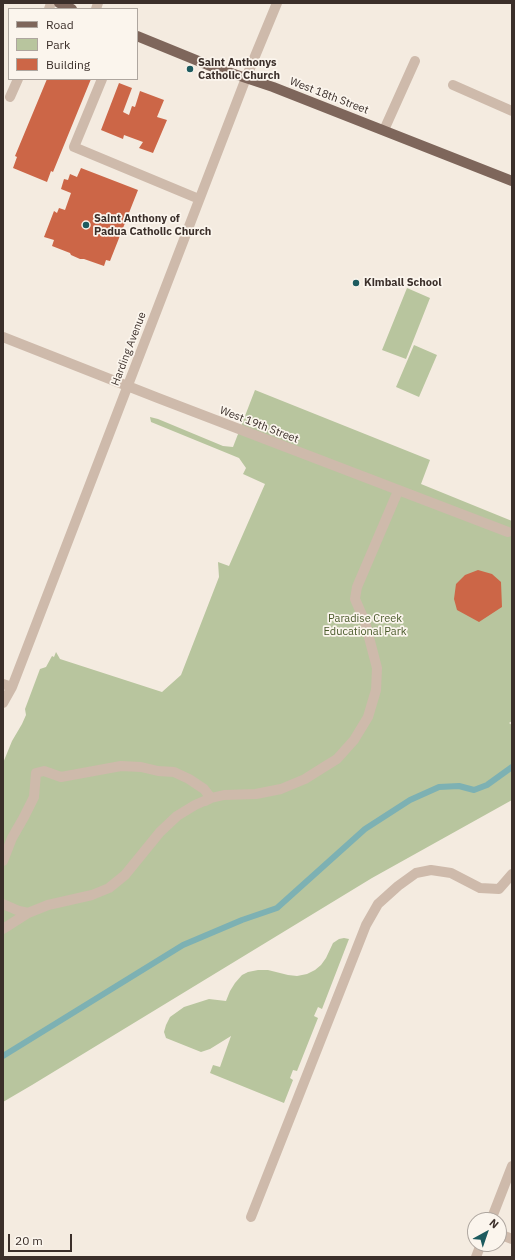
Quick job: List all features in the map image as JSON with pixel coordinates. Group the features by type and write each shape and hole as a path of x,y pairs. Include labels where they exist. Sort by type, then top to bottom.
{"main road":[{"path":"58,3 70,8"},
{"name":"West 18th Street","path":"138,36 213,67 273,87 512,181"}],"street":[{"name":"Harding Avenue","path":"3,703 8,685 127,386 246,78 277,3"},
{"path":"384,130 415,61"},
{"path":"10,97 18,80"},
{"path":"102,80 74,147 199,199"},
{"path":"453,86 512,111"},
{"name":"West 19th Street","path":"3,337 398,491 508,532"},
{"path":"3,928 28,913 48,905 92,895 109,888 125,875 160,832 178,816 195,805 211,798 224,795 256,794 281,789 305,779 336,759 354,740 368,717 376,690 377,668 365,622 355,599 357,587 398,491"},
{"path":"3,861 12,838 34,796 36,773 44,771 62,777 121,766 141,767 158,771 174,772 182,775 204,789 211,798"},
{"path":"251,1217 368,920 378,904 398,886 416,873 431,870 451,873 480,888 499,890 512,874"},
{"path":"3,904 28,913"},
{"path":"494,1212 512,1166"}],"green space":[{"path":"407,288 430,298 406,359 382,350"},
{"path":"414,345 437,355 419,397 396,387"},
{"name":"Paradise Creek Educational Park","path":"255,390 430,460 421,484 512,521 512,721 509,723 512,725 512,800 372,878 3,1102 3,763 12,741 26,715 25,709 40,669 46,667 56,652 60,659 162,692 181,675 219,577 218,562 229,566 265,484 243,474 246,468 239,458 151,422 150,417 223,446 233,447"},
{"path":"344,938 349,939 322,1009 318,1007 314,1016 318,1018 297,1071 293,1070 290,1078 293,1080 284,1103 210,1073 213,1065 220,1067 231,1036 210,1049 201,1052 166,1038 164,1032 170,1017 184,1007 209,999 226,1001 235,983 242,975 248,972 268,970 297,976 307,974 321,965 333,943"}],"building":[{"path":"47,80 91,80 53,172 51,171 47,182 13,168 17,157 15,156"},
{"path":"119,83 132,88 123,112 129,115 132,106 135,107 140,91 164,100 157,117 167,120 153,153 139,148 143,142 124,135 123,139 101,130"},
{"name":"Saint Anthony of Padua Catholic Church","path":"81,168 138,190 110,261 106,260 104,266 80,259 71,255 70,253 52,246 54,240 44,237 54,211 57,213 59,208 65,210 71,193 61,189 64,179 68,180 70,174 77,177"},
{"path":"478,570 492,574 501,582 502,607 479,622 457,610 454,599 456,584 465,575"}],"waterway":[{"path":"3,1056 183,945 242,920 277,908 365,829 410,800 439,787 459,786 474,790 487,785 512,767"}],"place":[{"name":"Saint Anthonys Catholic Church","path":"190,69"},
{"name":"Saint Anthony of Padua Catholic Church","path":"86,225"},
{"name":"Kimball School","path":"356,283"}]}
